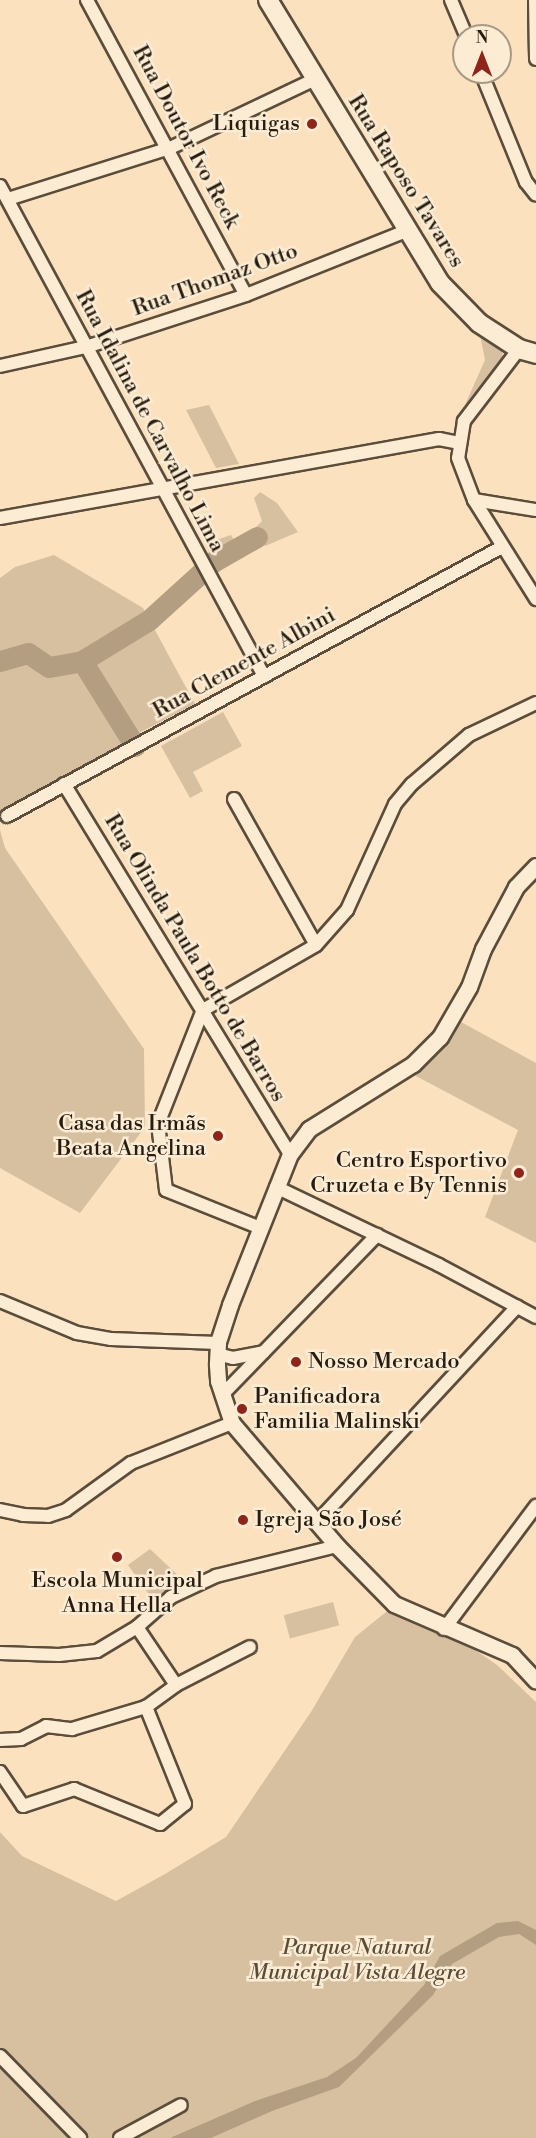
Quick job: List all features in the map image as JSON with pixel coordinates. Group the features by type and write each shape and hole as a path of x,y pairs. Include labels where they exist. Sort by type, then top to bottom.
{"main road":[{"name":"Rua Raposo Tavares","path":"268,0 406,231 440,283 462,309 528,351"}],"street":[{"name":"Rua Doutor Ivo Reck","path":"87,0 170,148 246,295"},
{"path":"451,0 461,24"},
{"path":"535,0 536,59"},
{"path":"8,199 170,148 315,79"},
{"path":"486,84 526,182 536,195"},
{"name":"Rua Idalina de Carvalho Lima","path":"0,186 264,676"},
{"name":"Rua Thomaz Otto","path":"0,366 86,347 246,295 406,231"},
{"path":"528,351 464,421 458,458 474,500 500,548 536,599"},
{"path":"0,518 439,439 459,443"},
{"path":"474,500 536,510"},
{"name":"Rua Clemente Albini","path":"7,816 500,548"},
{"path":"258,1227 166,1190 158,1124 203,1010 316,945 346,910 395,804 412,784 469,735 536,703"},
{"name":"Rua Olinda Paula Botto de Barros","path":"64,784 290,1154"},
{"path":"234,799 316,945"},
{"path":"536,866 516,887 483,949 469,987 440,1037 413,1064 316,1124 290,1154 258,1227 218,1349 222,1395 232,1423 338,1546 394,1604 444,1629 512,1655 536,1681"},
{"path":"276,1187 377,1235 536,1317"},
{"path":"222,1395 377,1235"},
{"path":"0,1301 77,1333 111,1339 218,1349 241,1358 267,1351"},
{"path":"318,1522 518,1307"},
{"path":"0,1510 31,1516 66,1510 132,1463 232,1423"},
{"path":"444,1629 536,1506"},
{"path":"0,1653 59,1655 97,1651 137,1627 171,1597 216,1576 338,1546"},
{"path":"137,1627 176,1685"},
{"path":"0,1740 21,1739 46,1726 72,1729 146,1707 176,1685 250,1647"},
{"path":"0,1773 23,1806 74,1789 160,1824 185,1804 146,1707"},
{"path":"0,2056 80,2138"},
{"path":"120,2138 182,2105"}],"green space":[{"path":"480,335 502,351 503,357 464,407 485,360"},
{"path":"209,405 239,464 216,468 186,410"},
{"path":"260,492 277,503 298,532 265,546 252,531 262,521 254,498"},
{"path":"231,535 244,557 220,571 205,544"},
{"path":"54,555 143,608 195,704 137,734 93,764 0,813 0,578 15,567"},
{"path":"223,712 242,746 193,772 203,791 190,798 161,746"},
{"path":"0,830 5,848 144,1049 145,1127 80,1213 0,1168"},
{"name":"Centro Esportivo Cruzeta e By Tennis","path":"461,1022 536,1063 536,1243 485,1217 518,1130 414,1075"},
{"path":"150,1549 184,1581 153,1600 128,1565"},
{"path":"333,1602 339,1625 290,1638 284,1615"},
{"name":"Parque Natural Municipal Vista Alegre","path":"386,1612 475,1650 497,1665 536,1702 536,2138 0,2138 0,1832 22,1856 116,1901 165,1874 226,1837 311,1712 355,1637"}],"shaded area":[{"path":"518,1921 536,1930 536,1945 519,1934 499,1937 452,1964 433,1995 339,2087 272,2111 211,2138 170,2138 255,2101 327,2077 356,2058 424,1985 440,1956 497,1923"}],"waterway":[{"path":"0,661 28,653 49,667 82,661 149,620 214,561 257,537"},
{"path":"82,661 135,746"}],"place":[{"name":"Liquigas","path":"312,124"},
{"name":"Casa das Irmãs Beata Angelina","path":"218,1136"},
{"name":"Centro Esportivo Cruzeta e By Tennis","path":"519,1173"},
{"name":"Nosso Mercado","path":"296,1362"},
{"name":"Panificadora Familia Malinski","path":"242,1409"},
{"name":"Igreja São José","path":"243,1520"},
{"name":"Escola Municipal Anna Hella","path":"117,1557"}]}
